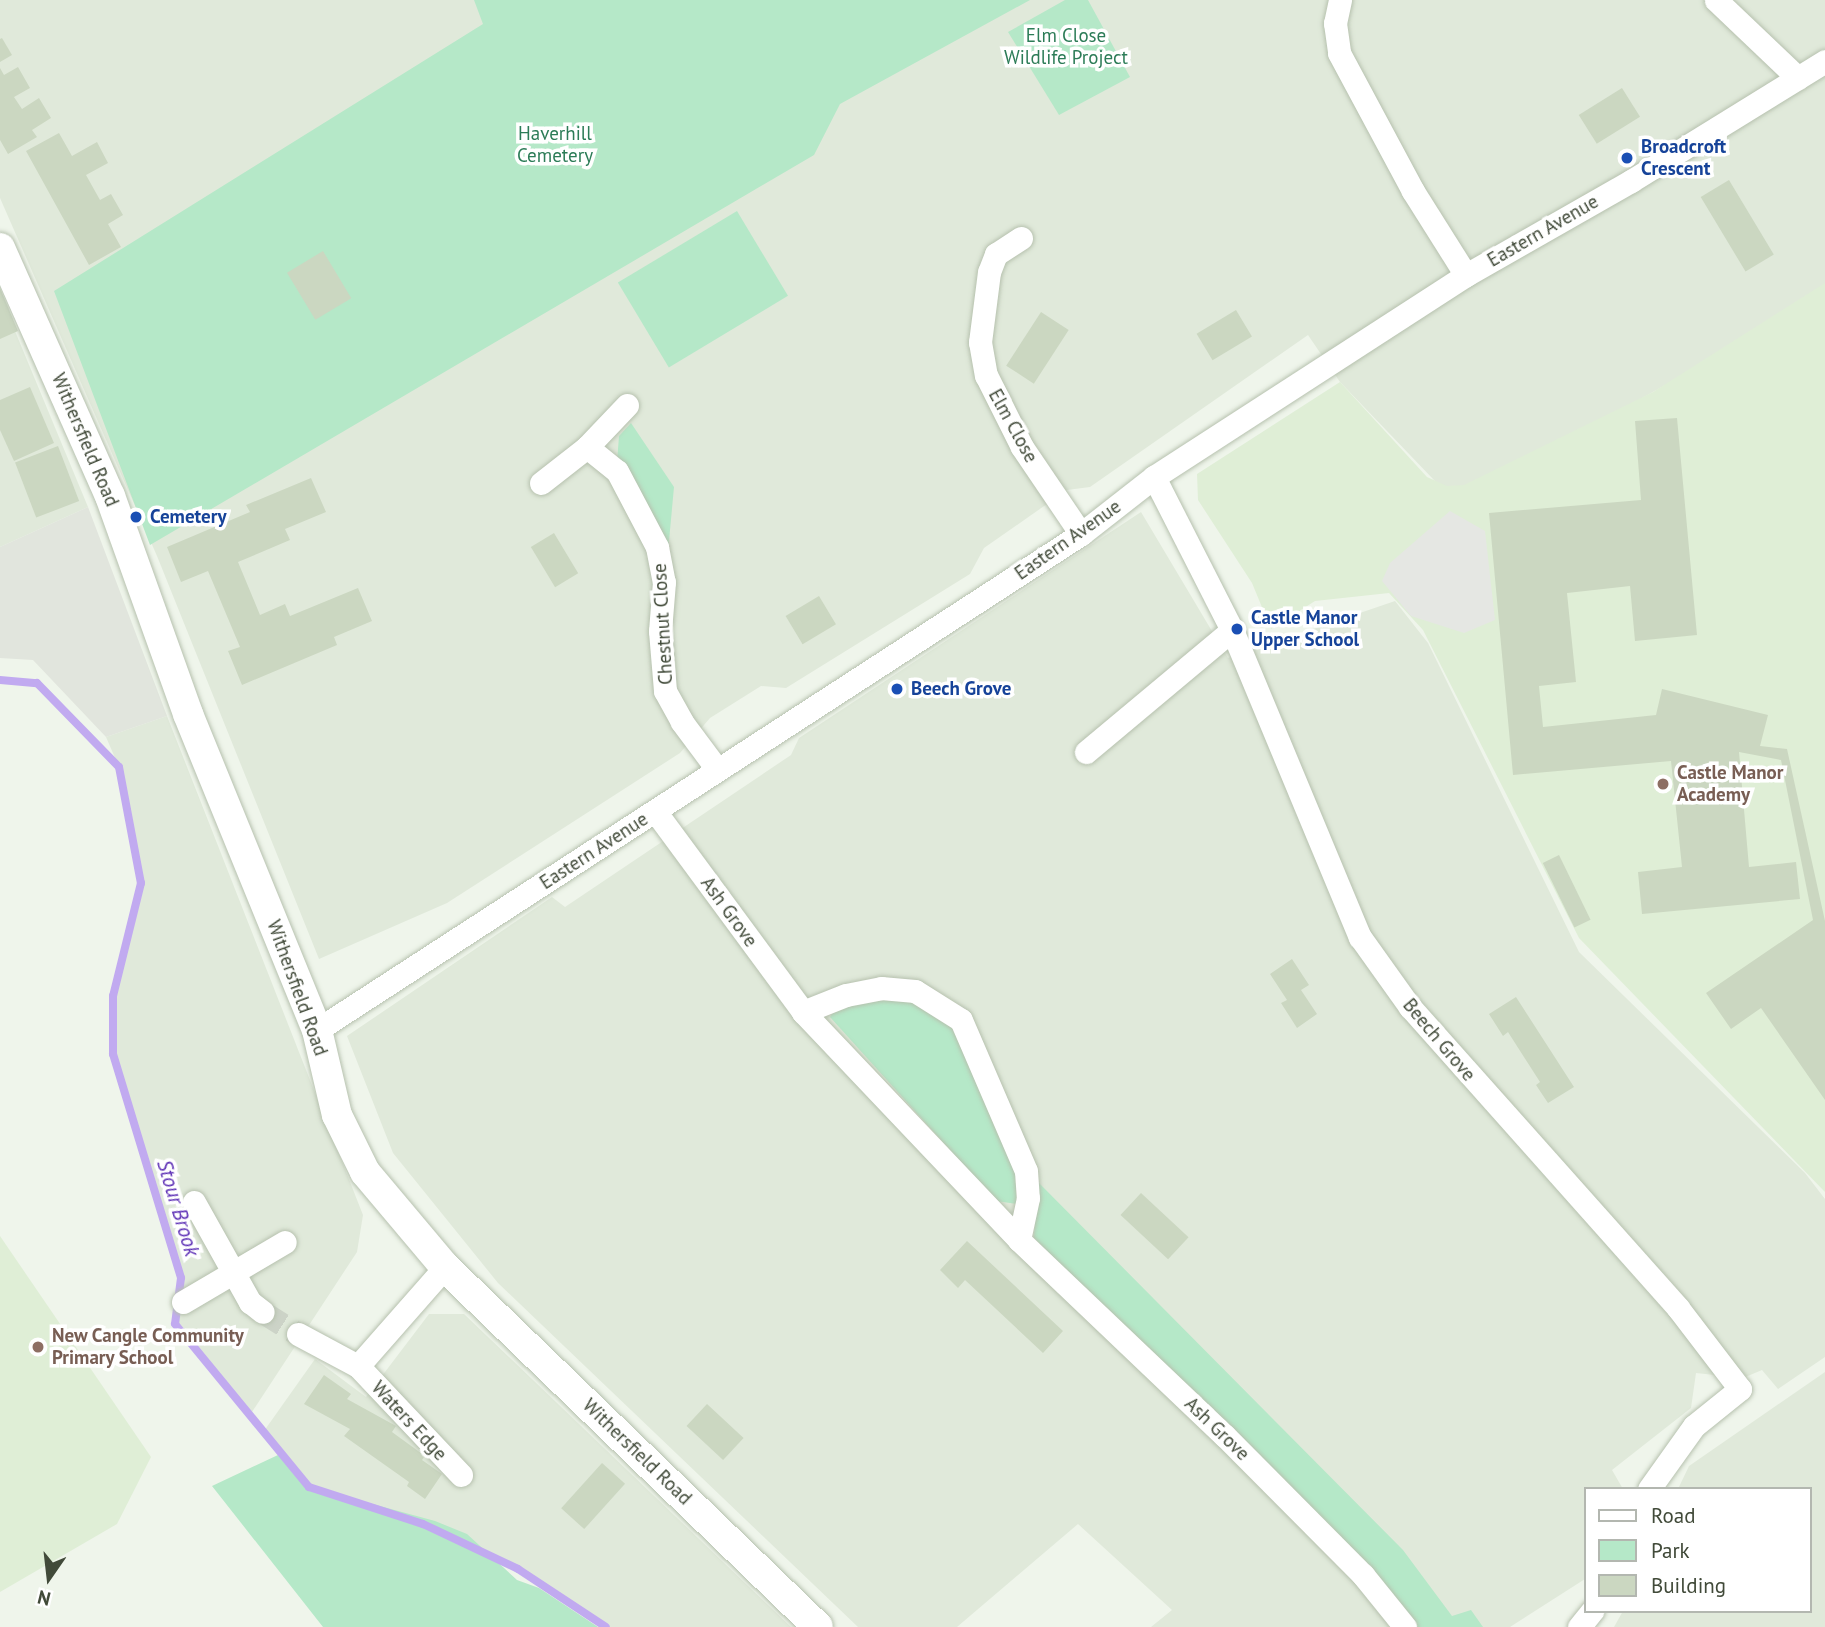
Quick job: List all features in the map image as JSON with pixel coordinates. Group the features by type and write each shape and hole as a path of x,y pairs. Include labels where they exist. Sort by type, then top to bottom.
{"street":[{"path":"1340,0 1335,23 1339,52 1413,191 1466,275"},
{"path":"1716,0 1798,78"},
{"name":"Eastern Avenue","path":"317,1030 1081,534 1154,477 1466,275 1825,61"},
{"name":"Elm Close","path":"1021,238 996,254 989,272 980,342 986,375 1022,447 1081,534"},
{"name":"Withersfield Road","path":"0,248 110,496 188,714 317,1030 337,1115 365,1172 445,1267 818,1627"},
{"path":"541,483 587,447 627,405"},
{"name":"Chestnut Close","path":"587,447 617,471 657,547 664,582 660,631 666,691 681,722 716,769"},
{"name":"Beech Grove","path":"1154,477 1232,630 1360,937 1410,1007 1678,1308 1740,1389 1694,1426 1650,1487"},
{"path":"1086,752 1232,630"},
{"name":"Ash Grove","path":"655,811 803,1013 1018,1240 1235,1445 1363,1575 1405,1627"},
{"path":"803,1013 846,995 881,988 915,991 961,1020 1026,1171 1028,1198 1018,1240"},
{"path":"194,1202 231,1272 250,1302 263,1312"},
{"path":"183,1302 285,1242"},
{"name":"Waters Edge","path":"358,1366 445,1267"},
{"name":"Waters Edge","path":"298,1334 358,1366 461,1475"},
{"path":"1579,1627 1590,1613"}],"shaded area":[{"path":"0,0 1825,0 1825,295 1456,503 1340,382 1308,335 1090,487 1067,490 984,548 970,574 786,688 761,686 710,718 680,753 447,903 319,959 157,556 0,198"},
{"name":"Castle Manor Academy","path":"1825,283 1825,1192 1579,938 1423,630 1389,593 1315,601 1271,629 1252,583 1198,500 1197,474 1340,382 1427,477 1447,486 1464,485 1653,392"},
{"path":"0,295 88,507 0,547"},
{"path":"88,507 167,716 106,737 33,660 0,658 0,547"},
{"path":"1450,511 1485,531 1495,620 1464,633 1411,616 1382,581 1390,563"},
{"path":"1141,512 1228,658 1395,601 1428,643 1579,952 1805,1173 1825,1199 1825,1357 1778,1389 1762,1370 1743,1378 1696,1373 1691,1408 1612,1470 1622,1487 1584,1487 1584,1580 1510,1627 1151,1627 1172,1610 1078,1524 957,1627 858,1627 498,1283 393,1153 347,1036 552,897 565,907 791,755 799,738"},
{"path":"167,716 363,1215 357,1252 250,1415 175,1324 181,1278 113,1054 113,996 141,883 119,767 106,737"},
{"name":"New Cangle Community Primary School","path":"0,1236 151,1457 117,1524 0,1592"},
{"path":"429,1314 464,1314 791,1627 606,1627 518,1569 423,1524 309,1487 264,1431 315,1359 366,1397"},
{"path":"1825,1372 1825,1627 1614,1627 1622,1613 1811,1613 1811,1487 1679,1487 1689,1466"}],"green space":[{"name":"Haverhill Cemetery","path":"474,0 1030,0 840,104 814,155 150,545 54,291 483,24"},
{"name":"Elm Close Wildlife Project","path":"1065,0 1088,0 1130,77 1059,115 1008,32"},
{"path":"737,211 788,296 669,367 618,283"},
{"path":"631,423 674,487 668,552 617,462 619,436"},
{"path":"907,997 955,1025 1015,1172 1017,1204 996,1201 830,1017 840,1002"},
{"path":"1037,1181 1403,1550 1452,1616 1471,1610 1483,1627 1410,1627 1367,1572 1034,1238"},
{"path":"278,1455 299,1477 321,1490 435,1521 467,1534 517,1580 539,1588 598,1627 323,1627 212,1486"}],"building":[{"path":"2,38 12,55 0,62 0,39"},
{"path":"18,67 30,88 14,97 22,109 39,98 51,118 32,130 37,137 8,154 0,140 0,68 4,75"},
{"path":"1622,88 1640,117 1597,144 1579,115"},
{"path":"59,133 72,156 97,142 108,163 86,175 100,200 111,194 123,215 108,224 121,247 89,265 26,151"},
{"path":"1729,180 1774,255 1746,272 1701,197"},
{"path":"323,251 351,298 315,320 287,273"},
{"path":"0,288 18,331 0,339"},
{"path":"1236,310 1252,337 1213,360 1197,334"},
{"path":"1041,312 1069,330 1034,384 1006,366"},
{"path":"30,387 54,443 14,461 0,430 0,400"},
{"path":"1677,418 1697,635 1635,641 1630,586 1567,593 1576,682 1539,686 1543,727 1656,715 1662,689 1768,715 1760,746 1787,749 1825,921 1825,1100 1761,1008 1731,1029 1706,993 1813,920 1781,760 1739,752 1749,867 1796,862 1800,899 1642,914 1638,872 1682,867 1671,761 1513,775 1489,513 1641,500 1635,421"},
{"path":"58,446 79,501 36,518 15,462"},
{"path":"311,478 326,512 285,529 290,540 238,562 260,615 285,604 290,616 358,588 372,621 334,637 337,645 242,685 228,651 240,647 208,571 181,582 167,547 250,512 246,505"},
{"path":"554,533 578,573 555,587 531,547"},
{"path":"819,596 836,624 803,644 786,616"},
{"path":"1559,855 1591,920 1574,928 1543,863"},
{"path":"1292,959 1309,985 1301,990 1317,1014 1297,1028 1281,1003 1287,1000 1270,974"},
{"path":"1516,997 1574,1087 1548,1103 1536,1085 1540,1082 1508,1032 1503,1036 1489,1014"},
{"path":"1141,1193 1189,1237 1168,1259 1121,1215"},
{"path":"967,1241 1063,1331 1043,1353 965,1280 958,1288 940,1270"},
{"path":"324,1375 351,1394 347,1399 396,1426 392,1432 425,1456 422,1460 442,1474 425,1499 407,1486 409,1482 344,1436 350,1429 304,1404"},
{"path":"707,1404 744,1438 723,1460 687,1426"},
{"path":"602,1463 625,1484 584,1529 561,1508"}],"waterway":[{"name":"Stour Brook","path":"0,680 37,683 119,767 141,883 113,996 113,1054 181,1278 175,1324 309,1487 423,1524 518,1569 606,1627"}],"tunnel":[{"path":"263,1312 298,1334"}],"place":[{"name":"Broadcroft Crescent","path":"1627,158"},
{"name":"Cemetery","path":"136,517"},
{"name":"Castle Manor Upper School","path":"1237,629"},
{"name":"Beech Grove","path":"897,689"},
{"name":"Castle Manor Academy","path":"1663,784"},
{"name":"New Cangle Community Primary School","path":"38,1347"}]}
